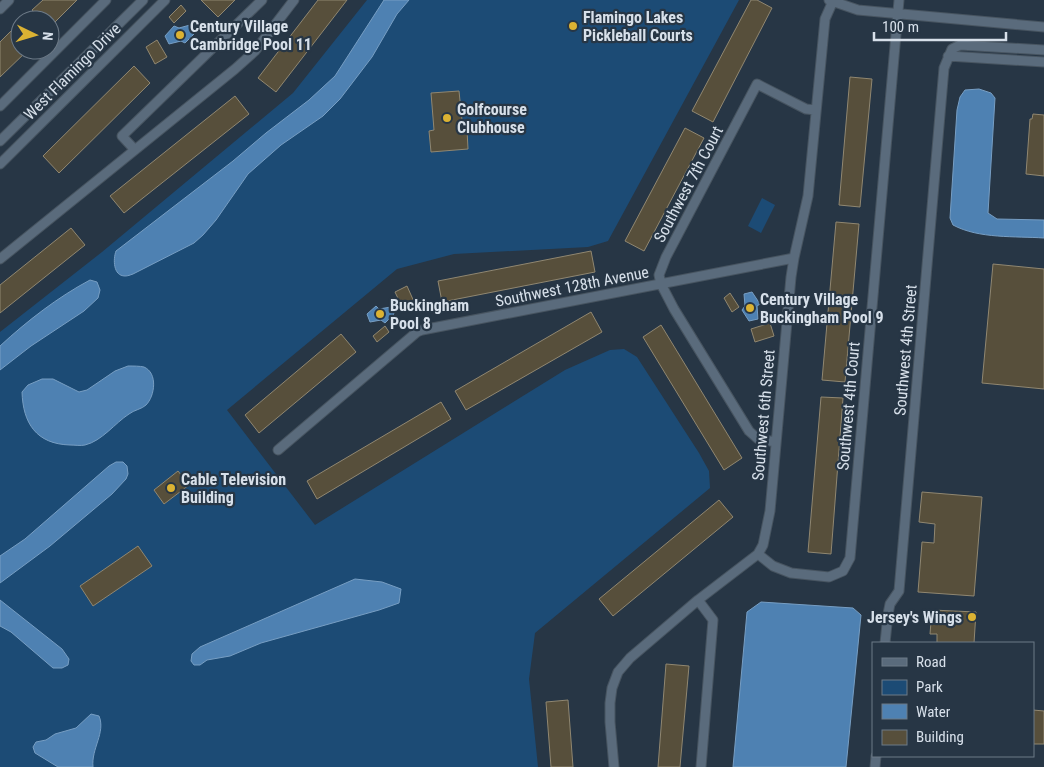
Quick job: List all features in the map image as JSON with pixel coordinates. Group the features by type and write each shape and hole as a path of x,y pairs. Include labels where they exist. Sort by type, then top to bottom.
{"street":[{"path":"0,9 8,0"},
{"path":"0,106 106,0"},
{"name":"West Flamingo Drive","path":"0,141 143,0"},
{"name":"West Flamingo Drive","path":"0,164 165,0"},
{"path":"135,150 122,136 262,0"},
{"path":"0,259 245,60 294,0"},
{"path":"831,0 858,10 1044,27"},
{"name":"Southwest 6th Street","path":"614,767 610,703 612,688 618,672 630,658 698,600 758,554 768,530 794,258 808,196 825,19 831,0"},
{"name":"Southwest 4th Court","path":"758,554 773,566 791,573 829,577 843,571 850,558 898,0"},
{"path":"1044,50 960,45 952,49 948,56 1044,62"},
{"name":"Southwest 4th Street","path":"885,642 890,604 895,600 899,592 944,68 948,56"},
{"name":"Southwest 7th Court","path":"661,284 659,275 666,257 757,84 806,109 816,110"},
{"name":"Southwest 128th Avenue","path":"278,450 419,331 794,258"},
{"path":"661,284 678,316 753,436 764,441 776,442"},
{"path":"698,600 714,620 700,767"}],"green space":[{"path":"367,0 739,0 608,241 588,247 454,254 397,269 227,410 315,525 565,370 610,350 624,349 637,357 699,453 709,471 710,488 535,633 529,679 538,767 0,767 0,332 102,252 293,93"},
{"path":"762,198 775,205 761,233 748,226"}],"water":[{"path":"384,0 409,0 397,14 372,57 340,99 323,116 281,145 248,174 216,220 194,243 128,276 118,273 114,262 116,251 233,161 309,100 335,76"},
{"name":"Century Village Cambridge Pool 11","path":"190,25 195,33 185,43 181,41 169,44 165,36 174,26 179,28"},
{"path":"979,89 991,93 995,98 988,213 997,219 1044,220 1044,238 986,235 974,233 953,225 950,218 957,110 960,97 965,90"},
{"path":"90,280 97,282 100,290 98,298 84,311 31,346 0,370 0,346 43,310"},
{"name":"Century Village Buckingham Pool 9","path":"752,292 760,304 757,306 758,319 749,321 742,310 745,306 744,294"},
{"name":"Buckingham Pool 8","path":"376,306 379,309 391,307 394,314 385,323 381,320 370,322 367,314"},
{"path":"128,366 144,367 151,374 154,385 149,401 129,414 97,440 83,445 58,444 40,436 29,422 25,413 22,392 28,385 42,379 53,379 79,392 87,390 115,371"},
{"path":"116,462 123,462 127,466 128,474 126,479 112,494 50,546 0,583 0,556 25,539"},
{"path":"355,579 382,582 401,589 399,603 261,643 230,656 207,660 200,665 194,665 191,661 192,654 200,647"},
{"path":"0,600 62,649 69,659 68,665 62,668 53,668 11,632 0,626"},
{"path":"761,602 853,608 861,615 846,767 733,767 747,612"},
{"path":"91,714 99,716 101,722 93,767 58,767 35,753 33,747 36,742 76,728"}],"building":[{"path":"43,0 77,0 60,17 60,10 32,10"},
{"path":"201,0 235,0 218,17"},
{"path":"318,0 347,0 276,92 258,78"},
{"path":"751,0 757,0 772,8 713,122 692,111"},
{"path":"181,5 186,11 174,23 169,17"},
{"path":"10,32 10,60 18,60 0,77 0,42"},
{"path":"157,40 167,57 155,64 146,47"},
{"path":"134,66 150,83 59,173 43,156"},
{"path":"850,77 872,79 860,207 839,205"},
{"name":"Golfcourse Clubhouse","path":"459,91 463,130 467,130 468,149 431,152 429,131 434,130 431,93"},
{"path":"235,96 249,114 124,213 110,196"},
{"path":"1033,114 1044,115 1044,176 1026,174 1030,119 1032,119"},
{"path":"685,128 704,138 644,251 625,241"},
{"path":"836,222 859,224 845,382 822,380"},
{"path":"71,228 85,245 0,313 0,285"},
{"path":"591,251 595,272 442,302 438,281"},
{"path":"993,264 1044,269 1044,389 982,383"},
{"path":"407,286 415,304 403,309 395,292"},
{"path":"730,293 739,307 732,312 724,298"},
{"path":"591,312 602,332 466,410 455,391"},
{"path":"770,323 774,336 755,342 751,329"},
{"path":"661,325 742,458 724,470 643,337"},
{"path":"385,326 389,332 377,342 373,336"},
{"path":"341,334 356,352 259,433 245,415"},
{"path":"821,397 843,398 831,554 808,552"},
{"path":"441,402 451,419 317,499 307,481"},
{"name":"Cable Television Building","path":"178,471 189,485 164,504 154,490"},
{"path":"922,492 982,497 974,596 918,592 922,542 934,543 935,524 919,522"},
{"path":"719,500 733,517 613,616 599,599"},
{"path":"138,546 152,566 93,606 80,586"},
{"path":"932,610 976,612 974,642 937,642 937,634 930,634"},
{"path":"666,664 689,666 680,767 658,767"},
{"path":"568,700 573,767 551,767 546,702"},
{"path":"1034,710 1044,711 1044,744 1034,744"}],"place":[{"name":"Flamingo Lakes Pickleball Courts","path":"573,26"},
{"name":"Century Village Cambridge Pool 11","path":"180,35"},
{"name":"Golfcourse Clubhouse","path":"447,118"},
{"name":"Century Village Buckingham Pool 9","path":"750,308"},
{"name":"Buckingham Pool 8","path":"380,314"},
{"name":"Cable Television Building","path":"171,488"},
{"name":"Jersey's Wings","path":"972,617"}]}
